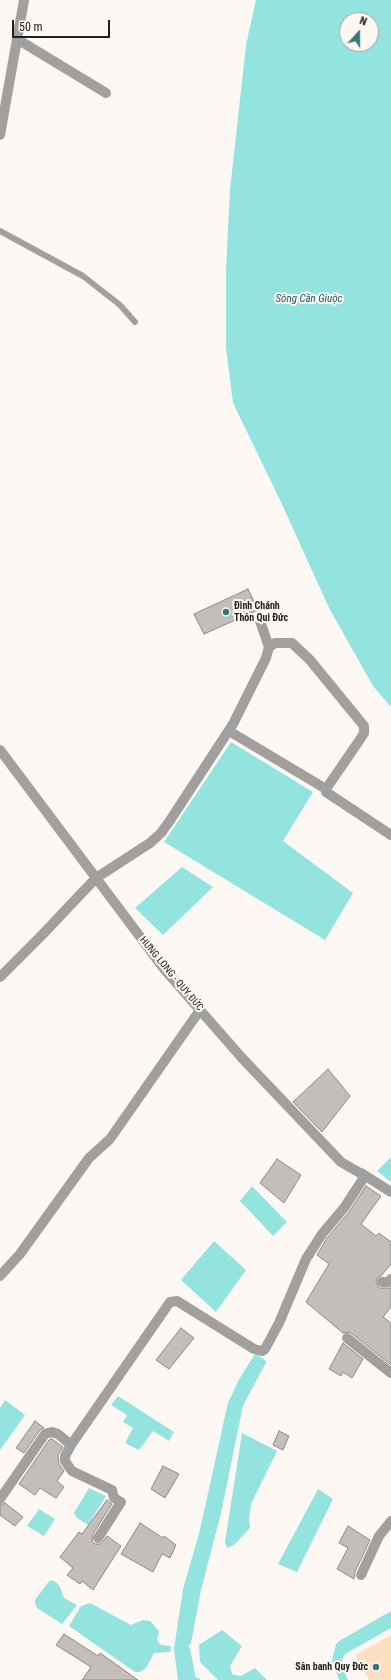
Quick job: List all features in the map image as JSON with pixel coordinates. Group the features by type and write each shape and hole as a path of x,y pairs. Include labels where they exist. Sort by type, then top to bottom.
{"street":[{"path":"0,135 24,0"},
{"path":"17,39 106,93"},
{"path":"0,977 96,878 150,843 161,834 229,731 266,658 269,647 259,618"},
{"path":"269,647 276,643 292,644 310,660 364,726 364,733 361,738 326,789"},
{"path":"229,731 326,789 326,792 391,835"},
{"name":"HƯNG LONG - QUY ĐỨC","path":"0,750 164,970 242,1058 341,1162 387,1189"},
{"path":"0,1276 20,1254 89,1158 110,1138 200,1010"},
{"name":"HƯNG LONG - QUY ĐỨC","path":"355,1170 365,1176"},
{"path":"98,1538 121,1502 114,1498 112,1490 72,1471 65,1461 65,1456 70,1445 170,1302 177,1301 254,1349 262,1351 265,1349 278,1323 306,1260 322,1234 344,1208 365,1176"},
{"path":"347,1338 391,1373"},
{"path":"0,1499 46,1434 52,1432 58,1434 70,1445"},
{"path":"361,1575 379,1536 391,1521"}],"lane":[{"path":"0,231 83,276 120,305 135,322"}],"shaded area":[{"name":"Sân banh Quy Đức","path":"391,1635 391,1680 369,1680 355,1655"}],"water":[{"name":"Sông Cần Giuộc","path":"256,0 391,0 391,707 373,686 329,608 280,500 233,403 226,348 226,269 230,190 246,45"},
{"path":"231,742 313,792 283,841 353,893 325,940 164,842"},
{"path":"182,867 213,887 163,935 135,908"},
{"path":"391,1157 391,1182 377,1171"},
{"path":"252,1186 287,1222 273,1236 240,1201"},
{"path":"214,1241 246,1270 216,1312 181,1280"},
{"path":"256,1356 264,1362 241,1405 219,1513 199,1590 188,1649 194,1679 198,1680 180,1680 176,1649 185,1589 201,1534 230,1403 241,1380"},
{"path":"118,1396 174,1432 169,1441 153,1431 139,1450 125,1443 133,1428 123,1422 127,1415 111,1405"},
{"path":"5,1400 25,1415 0,1450 0,1408"},
{"path":"242,1433 277,1451 251,1504 249,1519 250,1528 234,1545 227,1548 225,1542"},
{"path":"89,1488 106,1496 88,1525 76,1517 74,1513"},
{"path":"318,1489 333,1499 297,1572 278,1564"},
{"path":"39,1509 55,1519 44,1536 27,1526"},
{"path":"50,1580 56,1582 60,1587 64,1598 77,1605 62,1624 37,1608 35,1603 35,1600"},
{"path":"90,1603 131,1625 143,1620 150,1621 159,1631 157,1640 161,1645 171,1646 170,1652 154,1653 146,1668 140,1672 135,1672 69,1626 81,1606"},
{"path":"391,1611 391,1628 345,1654 342,1659 342,1664 348,1680 339,1680 332,1661 336,1644"},
{"path":"222,1630 242,1646 230,1666 232,1674 241,1676 255,1668 267,1680 218,1680 200,1662 199,1645"}],"building":[{"name":"Đình Chánh Thôn Qui Đức","path":"248,589 258,610 204,634 194,614"},
{"path":"328,1069 350,1096 322,1132 293,1102"},
{"path":"277,1159 301,1175 284,1203 260,1183"},
{"path":"366,1186 381,1196 361,1224 376,1236 379,1233 391,1242 391,1264 381,1276 377,1278 376,1282 379,1288 391,1288 391,1307 383,1317 391,1323 391,1365 351,1333 343,1333 306,1302 329,1264 317,1255 327,1238 349,1212"},
{"path":"181,1328 194,1338 169,1369 156,1360"},
{"path":"343,1343 363,1359 352,1378 343,1372 341,1376 329,1369"},
{"path":"35,1421 44,1428 40,1430 24,1453 16,1448"},
{"path":"279,1431 289,1436 283,1450 273,1445"},
{"path":"52,1439 63,1447 58,1455 59,1464 64,1471 57,1481 64,1487 56,1498 40,1488 35,1495 19,1484 49,1440"},
{"path":"163,1466 179,1474 165,1498 151,1489"},
{"path":"107,1500 112,1504 93,1534 92,1541 95,1544 101,1544 107,1536 121,1546 93,1590 82,1581 80,1584 67,1575 73,1568 60,1557 79,1532 82,1534"},
{"path":"5,1503 23,1517 15,1526 0,1515 0,1505"},
{"path":"140,1523 163,1538 164,1536 176,1545 170,1558 162,1554 153,1572 121,1554"},
{"path":"348,1526 370,1540 355,1572 354,1579 337,1569 348,1548 339,1543"},
{"path":"64,1634 98,1656 100,1653 138,1680 82,1680 91,1667 56,1645"}],"waterway":[{"path":"180,1680 176,1649 185,1589 201,1534 230,1403 241,1380 256,1356 264,1362 241,1405 219,1513 199,1590 189,1643"},
{"path":"188,1649 194,1679 198,1680"}],"place":[{"name":"Đình Chánh Thôn Qui Đức","path":"226,612"},
{"name":"Sân banh Quy Đức","path":"376,1667"}]}
